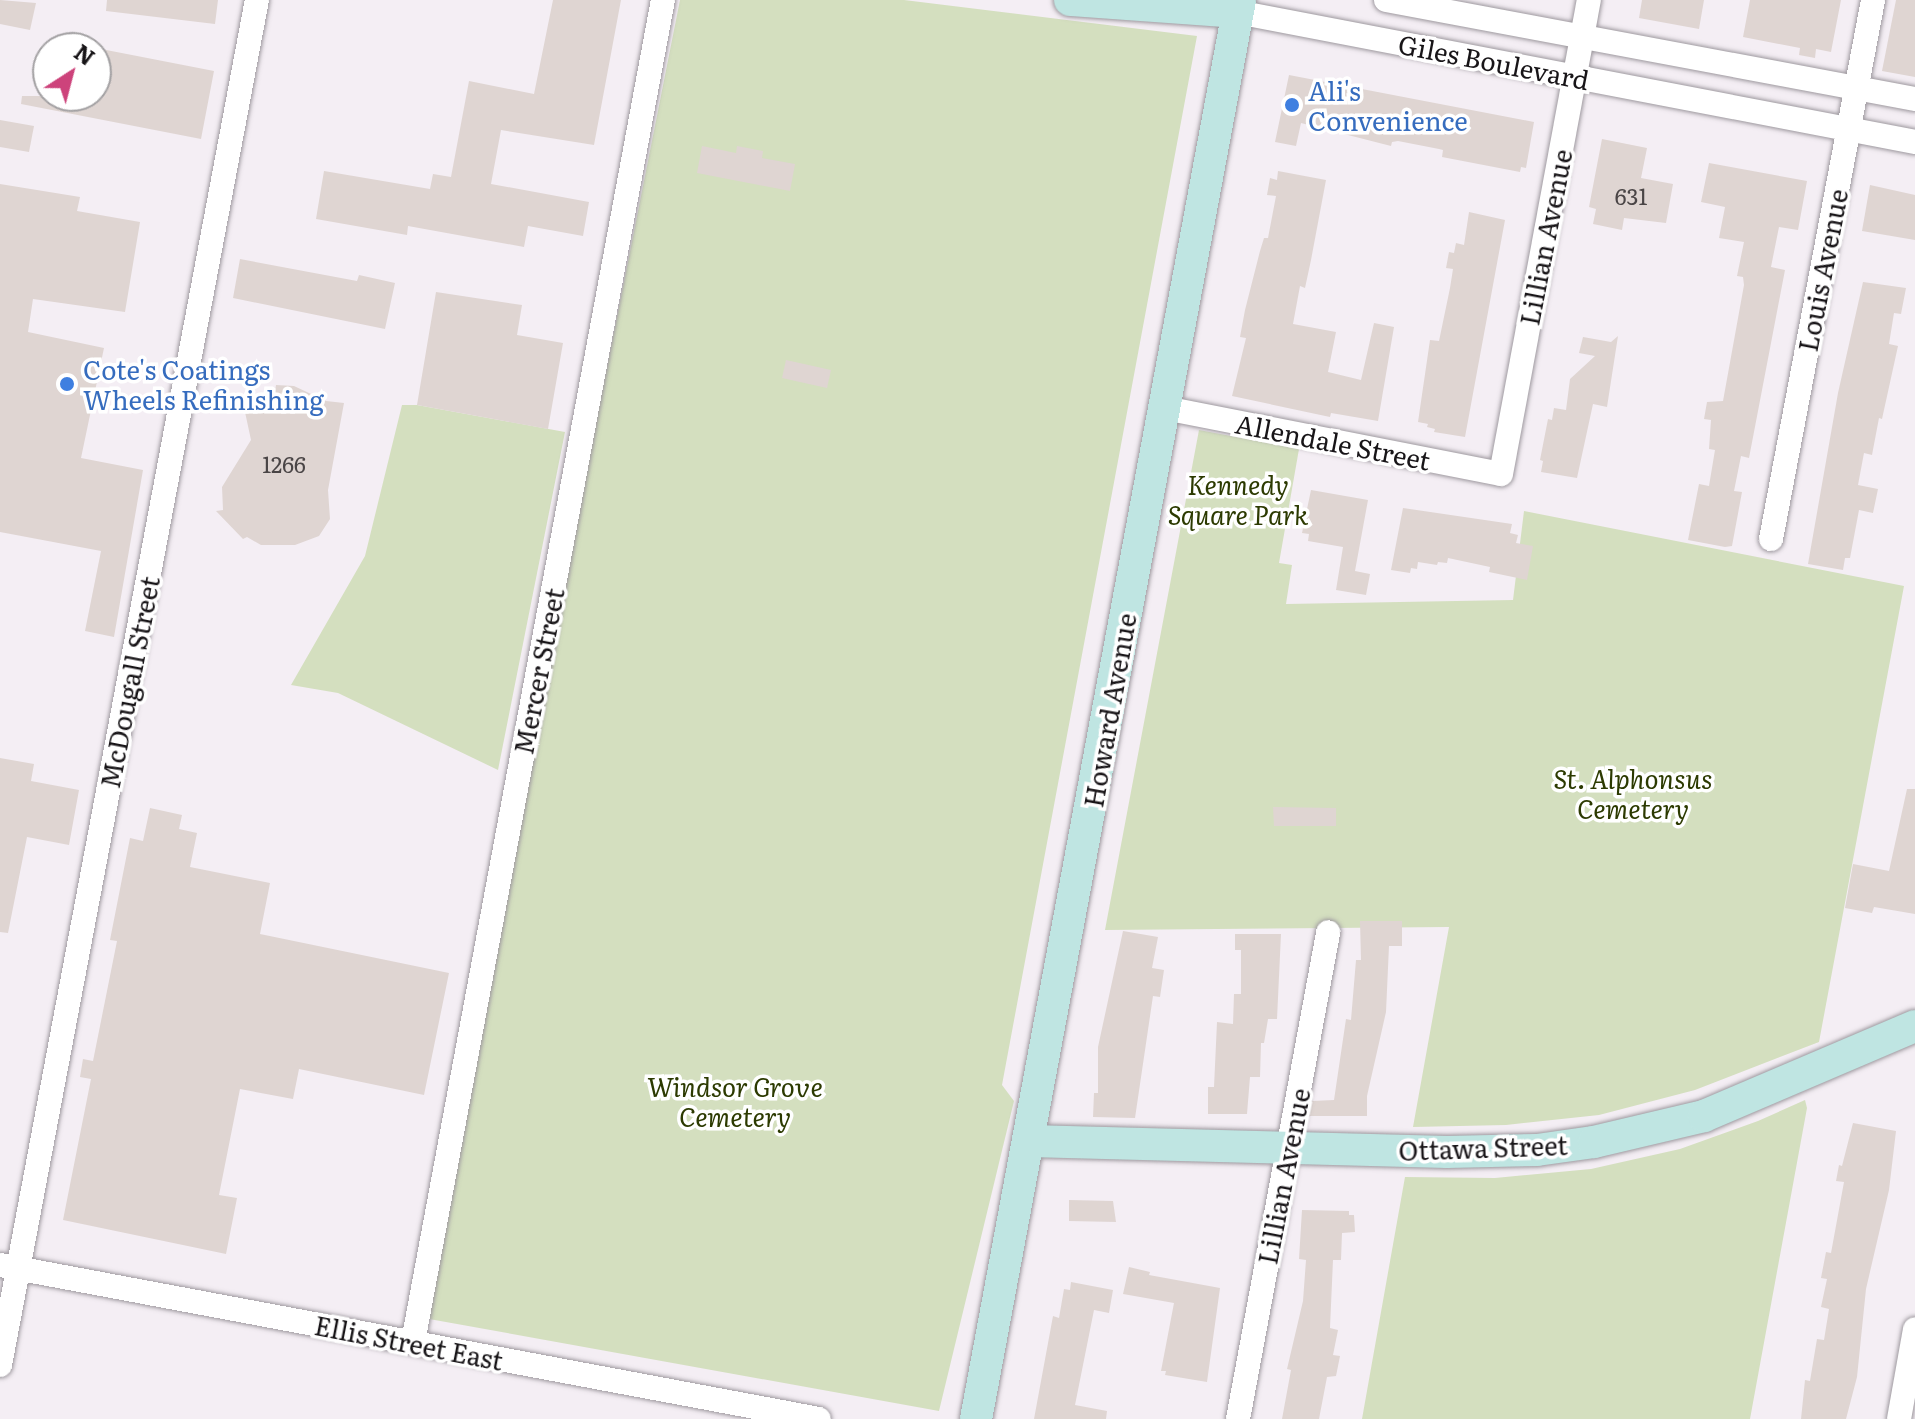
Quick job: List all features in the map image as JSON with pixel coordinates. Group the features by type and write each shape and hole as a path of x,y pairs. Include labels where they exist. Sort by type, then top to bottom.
{"main road":[{"name":"Giles Boulevard","path":"1070,0 1238,6"},
{"name":"Howard Avenue","path":"976,1419 1238,6"},
{"name":"Ottawa Street","path":"1029,1141 1447,1152 1537,1150 1594,1142 1704,1116 1915,1026"}],"street":[{"name":"McDougall Street","path":"0,1365 9,1266 257,0"},
{"name":"Mercer Street","path":"413,1342 663,0"},
{"name":"Giles Boulevard","path":"1386,0 1915,99"},
{"name":"Lillian Avenue","path":"1501,474 1589,0"},
{"name":"Louis Avenue","path":"1771,539 1873,0"},
{"name":"Giles Boulevard","path":"1238,6 1575,77 1915,142"},
{"name":"Allendale Street","path":"1165,408 1501,474"},
{"name":"Lillian Avenue","path":"1238,1419 1328,932"},
{"name":"Ellis Street East","path":"9,1266 819,1419"},
{"path":"1899,1419 1915,1329"}],"green space":[{"name":"Windsor Grove Cemetery","path":"680,0 904,0 1197,36 1002,1085 1014,1101 939,1411 418,1317"},
{"path":"402,405 417,405 565,432 498,770 338,693 291,685 365,556"},
{"name":"St. Alphonsus Cemetery","path":"1199,430 1299,449 1279,563 1292,565 1286,604 1513,600 1524,511 1904,586 1819,1042 1695,1090 1599,1115 1506,1125 1413,1127 1449,927 1105,930"},
{"path":"1805,1100 1807,1108 1750,1419 1362,1419 1405,1177 1495,1178 1591,1169 1680,1149"}],"building":[{"path":"0,0 36,3 30,30 0,24"},
{"path":"107,0 218,0 215,24 106,11"},
{"path":"553,0 621,0 594,145 501,130 491,184 589,202 583,236 528,226 524,247 408,226 407,235 316,219 324,171 430,189 433,174 451,177 469,81 534,94"},
{"path":"1642,0 1704,0 1699,29 1639,18"},
{"path":"1750,0 1841,0 1831,52 1816,49 1815,58 1799,55 1800,48 1743,37"},
{"path":"1896,0 1915,0 1915,77 1882,71"},
{"path":"112,51 214,71 201,139 62,112 112,112"},
{"path":"1289,75 1534,122 1526,168 1521,167 1520,172 1442,157 1443,150 1439,149 1398,141 1392,142 1391,146 1301,123 1296,146 1275,142"},
{"path":"22,96 32,96 32,106 21,104"},
{"path":"0,120 34,126 29,152 0,147"},
{"path":"1602,139 1647,148 1641,178 1673,184 1666,223 1624,218 1622,230 1593,224 1596,209 1589,207"},
{"path":"702,146 736,153 737,146 763,151 762,158 795,164 790,191 697,173"},
{"path":"1709,163 1807,181 1798,230 1779,227 1771,267 1785,270 1749,458 1741,456 1734,491 1742,492 1732,546 1725,547 1688,540 1699,484 1709,486 1715,450 1709,449 1711,420 1704,419 1707,402 1723,401 1744,285 1743,277 1737,276 1744,242 1719,238 1725,207 1701,202"},
{"path":"1278,171 1326,180 1305,288 1300,286 1293,324 1336,332 1328,372 1361,380 1374,323 1394,327 1378,421 1331,413 1330,417 1232,396 1246,338 1240,337 1245,310 1264,238 1268,238 1276,196 1267,195 1270,178 1277,180"},
{"path":"0,184 80,197 77,211 140,222 125,312 33,299 28,332 104,348 81,458 143,470 114,637 85,631 101,551 0,532"},
{"path":"1870,185 1915,195 1915,240 1862,231"},
{"path":"1469,212 1505,220 1465,437 1434,432 1435,429 1427,427 1428,424 1418,422 1430,340 1439,341 1450,288 1453,269 1446,268 1449,252 1454,253 1456,243 1464,245"},
{"path":"240,259 357,281 359,275 395,283 385,329 233,298"},
{"path":"1863,282 1906,288 1901,314 1894,313 1889,344 1898,346 1882,419 1879,418 1872,455 1864,453 1858,485 1878,489 1873,513 1859,510 1850,558 1845,558 1843,570 1808,564 1838,393"},
{"path":"436,292 522,305 517,335 563,343 548,429 417,405"},
{"path":"1618,336 1607,407 1593,404 1577,478 1541,472 1543,461 1540,460 1548,419 1552,420 1554,408 1566,410 1570,379 1595,356 1579,353 1583,337 1611,342"},
{"path":"786,360 831,370 827,388 782,378"},
{"path":"276,385 294,386 326,401 344,403 328,490 330,519 319,536 295,545 261,545 247,537 243,539 216,511 223,510 222,487 251,440 245,412 252,403 273,405"},
{"path":"1311,490 1368,500 1355,571 1370,574 1366,595 1336,590 1343,547 1308,541 1309,534 1302,533"},
{"path":"1403,508 1512,524 1510,533 1518,535 1516,543 1533,546 1527,580 1489,572 1490,567 1448,558 1447,563 1438,562 1437,565 1418,562 1417,569 1411,568 1410,573 1391,570"},
{"path":"0,758 34,764 31,781 79,790 69,845 27,837 8,933 0,932"},
{"path":"1907,789 1915,789 1915,914 1874,907 1872,913 1845,908 1853,864 1889,871"},
{"path":"1273,807 1336,808 1336,826 1274,826"},
{"path":"150,808 182,815 179,829 197,833 190,867 270,883 260,934 449,973 424,1095 299,1069 293,1099 240,1089 219,1195 237,1198 226,1254 63,1220 91,1079 80,1077 83,1059 93,1061 117,941 110,940 130,838 143,841"},
{"path":"1360,921 1402,921 1402,946 1389,946 1386,1012 1367,1096 1367,1116 1309,1116 1312,1101 1334,1100 1346,1019 1351,1020 1356,960 1361,960"},
{"path":"1123,931 1158,937 1152,968 1164,970 1160,997 1153,996 1135,1118 1093,1117 1094,1093 1098,1093 1098,1047"},
{"path":"1235,934 1281,934 1277,1019 1268,1019 1264,1043 1261,1043 1260,1077 1250,1077 1247,1114 1208,1114 1208,1087 1214,1087 1217,1022 1233,1024 1234,994 1241,994 1241,950 1235,950"},
{"path":"1853,1123 1896,1131 1889,1190 1866,1289 1857,1377 1846,1419 1801,1419 1805,1380 1810,1381 1817,1339 1824,1340 1829,1309 1821,1307 1827,1279 1821,1278 1826,1252 1831,1253 1844,1182 1836,1181 1839,1165 1842,1166"},
{"path":"1069,1200 1113,1201 1116,1222 1069,1221"},
{"path":"1302,1210 1349,1211 1349,1215 1354,1215 1355,1232 1342,1233 1341,1260 1333,1260 1330,1328 1338,1330 1333,1355 1340,1356 1336,1376 1327,1377 1319,1419 1282,1419 1291,1370 1287,1369 1303,1301 1306,1260 1299,1259"},
{"path":"1129,1267 1150,1272 1149,1275 1220,1288 1207,1382 1165,1375 1166,1371 1161,1371 1174,1303 1123,1294"},
{"path":"1071,1282 1113,1290 1109,1313 1094,1310 1075,1405 1107,1411 1106,1419 1034,1419 1053,1316 1059,1318 1064,1289 1070,1290"}],"place":[{"name":"Ali's Convenience","path":"1292,105"},
{"name":"Cote's Coatings Wheels Refinishing","path":"67,384"}],"park label":[{"name":"Kennedy Square Park","path":"1238,499"}]}
